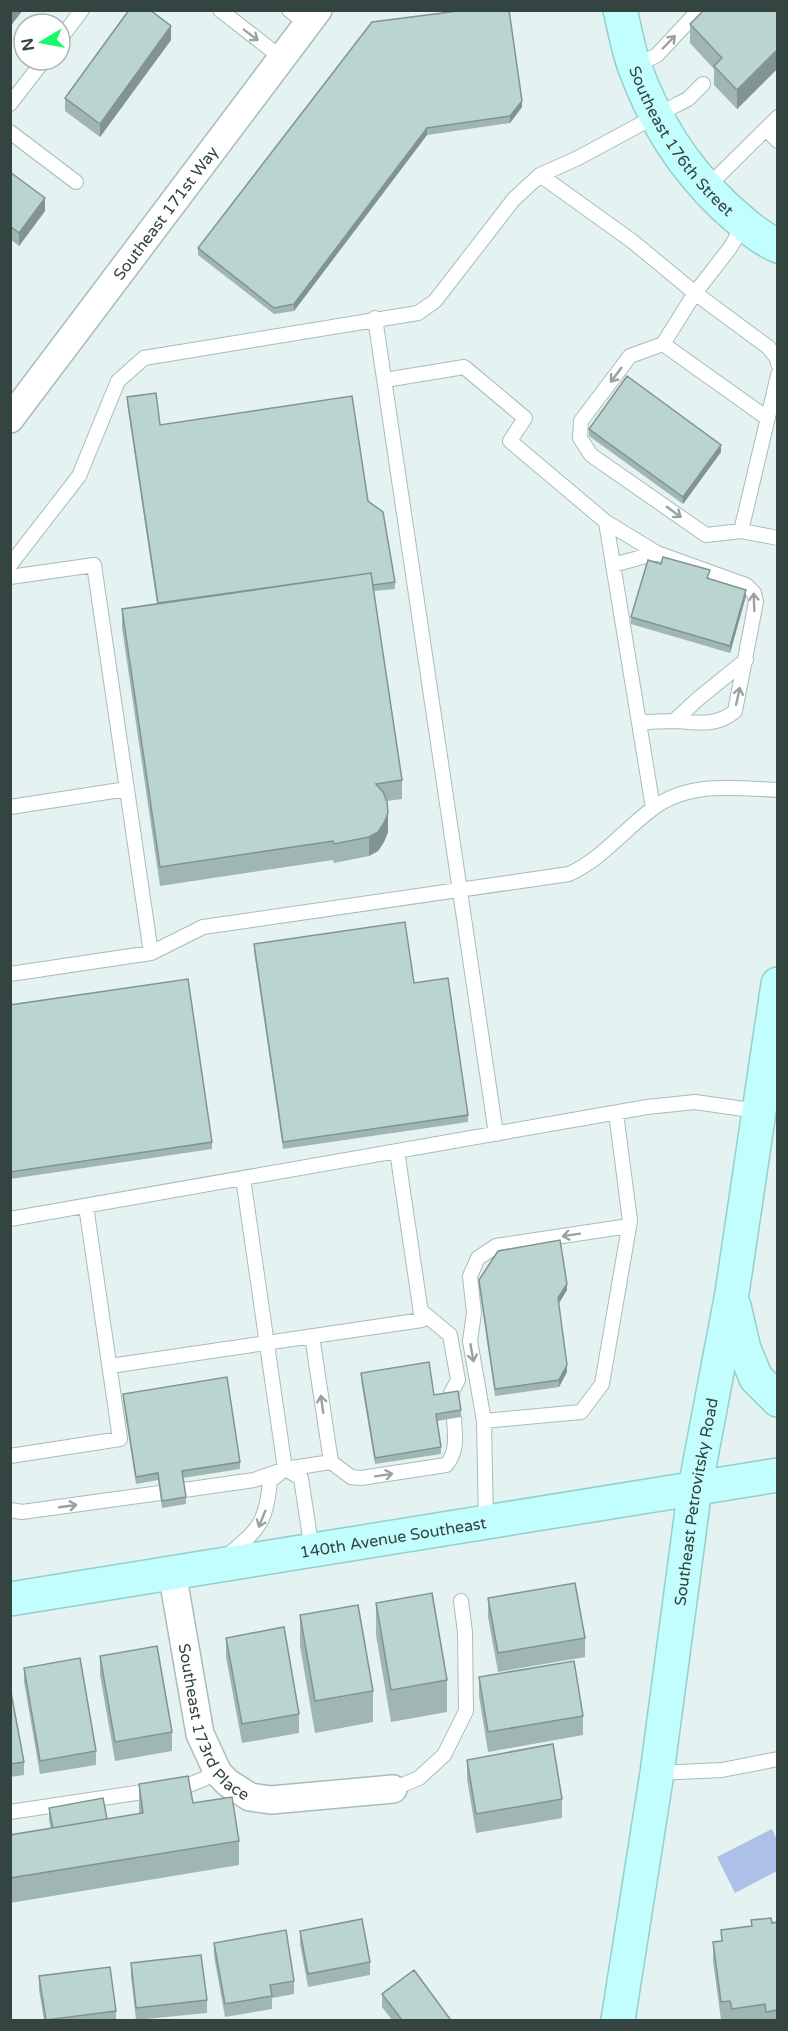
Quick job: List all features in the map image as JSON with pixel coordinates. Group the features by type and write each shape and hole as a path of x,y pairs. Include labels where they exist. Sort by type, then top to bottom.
{"main road":[{"name":"Southeast 176th Street","path":"620,10 634,67 671,144 706,188 760,238 777,246"},
{"name":"Southeast Petrovitsky Road","path":"618,2020 657,1773 696,1488 732,1293 777,984"},
{"path":"732,1293 744,1349 756,1378 777,1400"},
{"name":"140th Avenue Southeast","path":"10,1599 777,1475"}],"street":[{"name":"Southeast 171st Way","path":"11,416 283,59 305,15"},
{"name":"Southeast 173rd Place","path":"172,1572 200,1734 218,1773 228,1783 250,1797 271,1800 393,1790"}],"lane":[{"path":"72,22 81,10"},
{"path":"220,10 283,59"},
{"path":"634,67 657,55 699,10"},
{"path":"10,104 35,72"},
{"path":"10,565 79,476 118,381 144,358 375,318 418,313 435,301 514,199 540,175 578,158 688,99 703,84"},
{"path":"706,188 777,117"},
{"path":"766,129 777,141"},
{"path":"10,132 76,182"},
{"path":"540,175 632,241 695,293 768,347 777,358 777,364"},
{"path":"744,224 730,248 695,293 663,344 630,356 581,420 580,438 591,454 706,535 741,531 777,538"},
{"path":"375,318 496,1134"},
{"path":"663,344 767,418"},
{"path":"385,380 464,367 525,418 510,441 606,522 657,553 746,585 754,593 756,602 735,711 727,718 700,724 674,721 639,722"},
{"path":"741,531 777,375"},
{"path":"606,522 653,808"},
{"path":"613,565 657,553"},
{"path":"10,577 94,565 151,953"},
{"path":"674,721 746,660"},
{"path":"10,974 151,953 203,927 569,874 586,866 653,808 668,799 707,787 777,790"},
{"path":"10,807 127,789"},
{"path":"10,1219 616,1113 695,1102 758,1111"},
{"path":"484,1421 581,1412 602,1384 629,1226 625,1175 616,1113"},
{"path":"110,1366 422,1320 397,1151"},
{"path":"243,1178 285,1469"},
{"path":"10,1456 120,1439 86,1206"},
{"path":"486,1522 484,1421 470,1341 474,1313 470,1276 473,1264 486,1251 496,1246 629,1226"},
{"path":"421,1311 450,1335 458,1380 451,1393 452,1399"},
{"path":"312,1336 331,1462 351,1477 361,1478 446,1465 452,1459 455,1449 454,1418"},
{"path":"184,1490 254,1480 285,1469 331,1462"},
{"path":"285,1469 301,1478 312,1551"},
{"path":"218,1565 258,1529 268,1504 270,1481 285,1469"},
{"path":"10,1510 22,1512 160,1493"},
{"path":"393,1790 419,1778 444,1755 466,1711 465,1632 461,1601"},
{"path":"657,1773 722,1770 777,1760"},
{"path":"10,1812 189,1785 218,1773"}],"shaded area":[{"path":"772,1829 777,1840 777,1871 735,1893 717,1857"}],"building":[{"path":"129,10 150,10 171,26 100,124 65,98"},
{"path":"466,10 509,10 522,101 510,116 427,128 294,304 274,308 198,248 372,22"},
{"path":"704,10 777,10 777,50 737,90 714,66 722,58 690,24"},
{"path":"10,172 45,198 19,233 10,226"},
{"path":"627,376 721,445 683,497 589,429"},
{"path":"156,393 160,425 352,396 368,501 383,512 395,582 373,585 371,573 158,603 127,397"},
{"path":"663,557 710,570 707,578 746,590 730,646 631,617 648,560 661,564"},
{"path":"371,573 402,780 376,784 383,792 388,813 378,832 369,837 334,844 333,841 160,867 122,609"},
{"path":"405,922 414,983 448,978 468,1115 283,1142 254,944"},
{"path":"188,979 212,1142 10,1172 10,1005"},
{"path":"560,1240 567,1284 558,1298 567,1365 559,1380 495,1389 479,1280 498,1251"},
{"path":"429,1362 434,1395 458,1391 461,1410 436,1414 441,1447 375,1458 361,1373"},
{"path":"227,1377 240,1462 182,1471 186,1497 162,1501 158,1473 136,1477 123,1394"},
{"path":"575,1583 585,1638 498,1653 488,1598"},
{"path":"432,1593 447,1680 391,1690 376,1603"},
{"path":"358,1605 373,1691 315,1701 300,1615"},
{"path":"284,1627 299,1714 242,1724 226,1638"},
{"path":"157,1646 172,1732 115,1742 100,1656"},
{"path":"80,1658 96,1751 40,1761 24,1668"},
{"path":"574,1661 583,1716 488,1732 479,1677"},
{"path":"10,1687 24,1762 10,1764"},
{"path":"553,1744 562,1799 476,1814 467,1760"},
{"path":"188,1776 193,1803 232,1797 239,1841 10,1878 10,1835 143,1813 139,1784"},
{"path":"103,1798 107,1819 53,1828 49,1808"},
{"path":"771,1918 772,1923 777,1922 777,2010 766,2012 765,2004 732,2009 730,2001 721,2002 713,1942 722,1941 721,1930 752,1926 751,1920"},
{"path":"362,1919 370,1962 308,1974 300,1931"},
{"path":"286,1930 294,1981 270,1985 272,1996 225,2004 214,1943"},
{"path":"201,1955 207,2000 136,2008 131,1963"},
{"path":"110,1967 116,2011 46,2020 39,1976"},
{"path":"414,1970 450,2019 402,2020 382,1994"}]}
